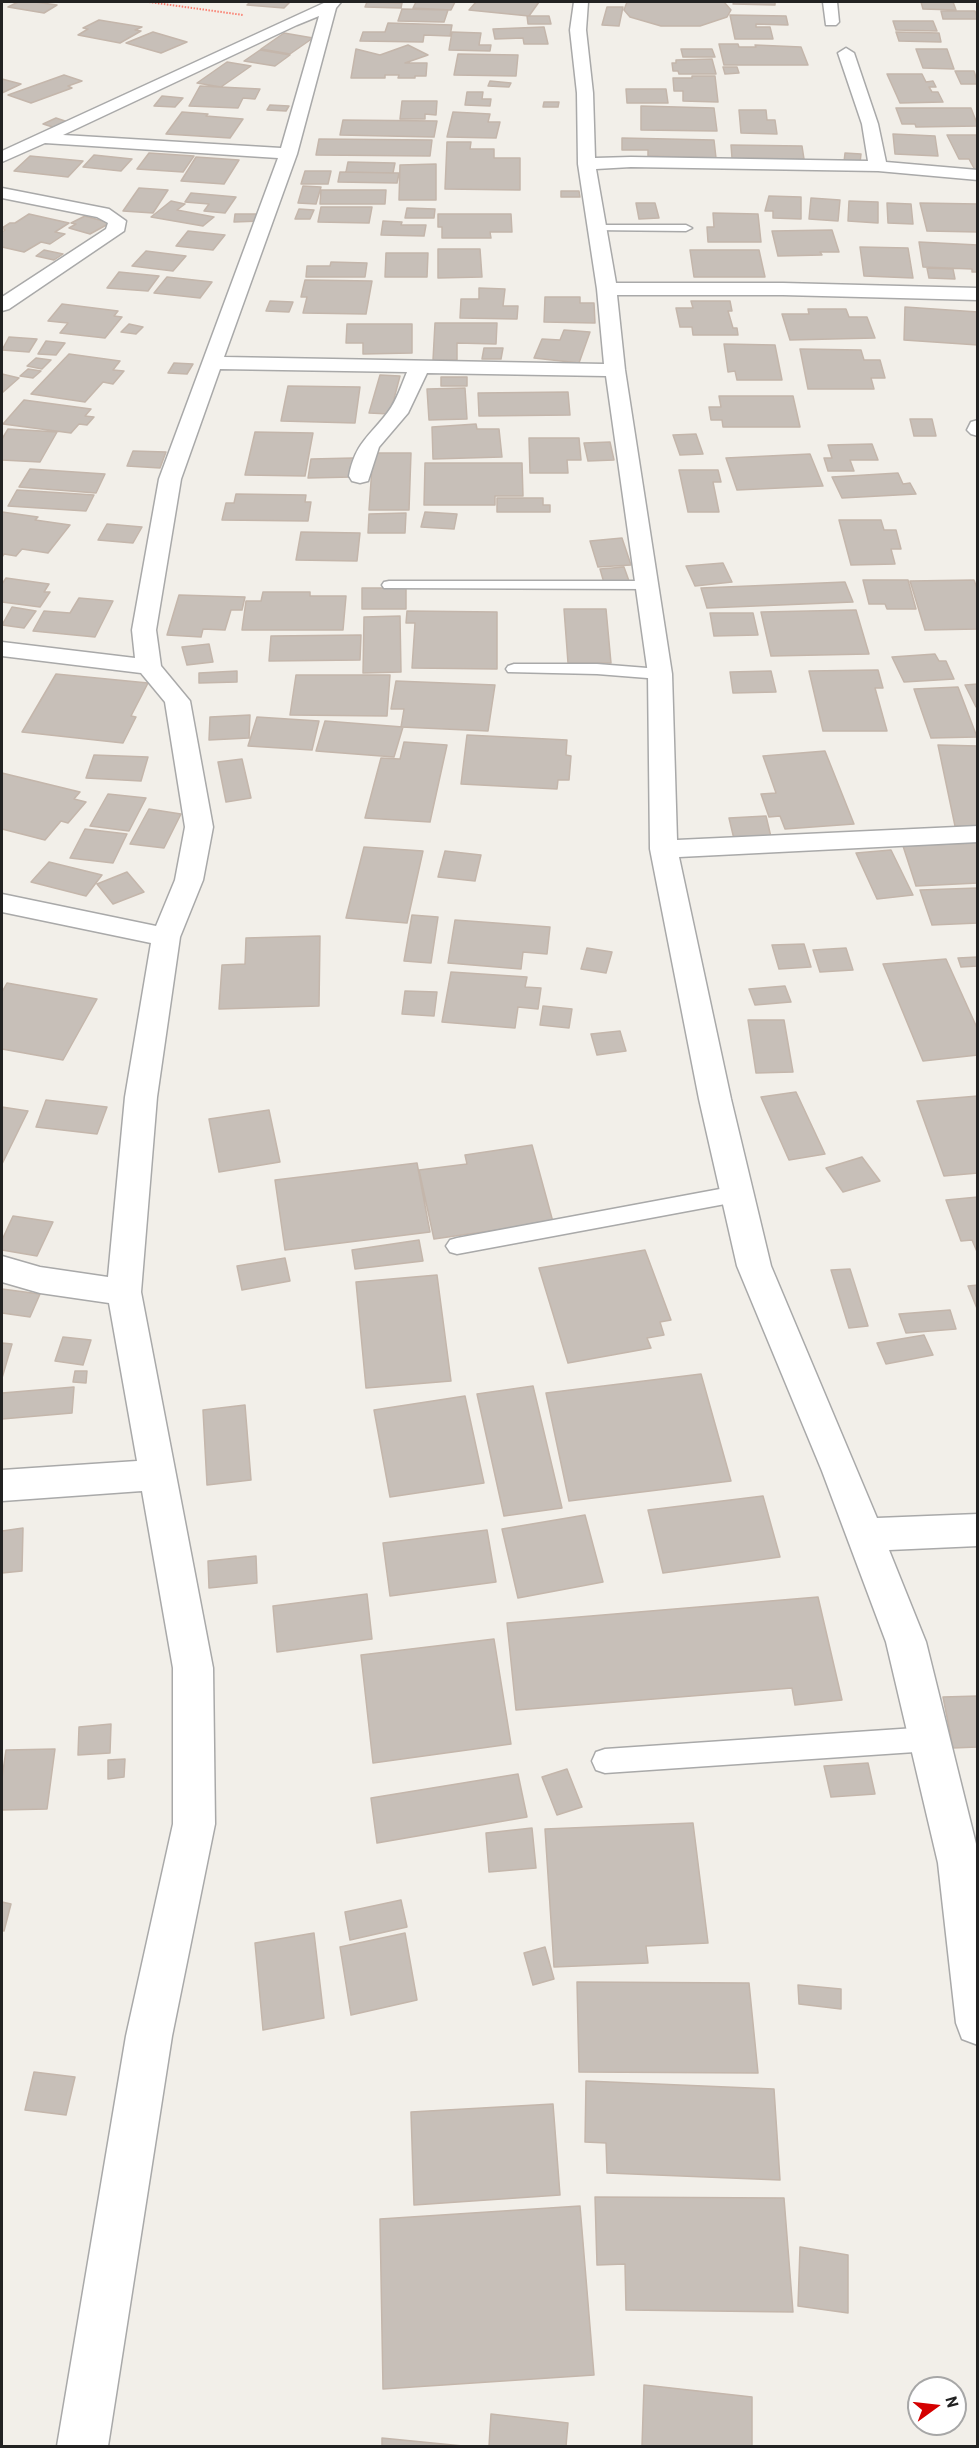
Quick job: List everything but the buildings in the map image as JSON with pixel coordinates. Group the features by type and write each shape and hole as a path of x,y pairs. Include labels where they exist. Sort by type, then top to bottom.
{"street":[{"path":"581,2 578,30 585,93 586,164 607,289 615,370 660,674 664,849 736,1194 754,1266 865,1534 906,1642 959,1863 978,2023"},
{"path":"830,2 831,22"},
{"path":"2,157 45,139 331,4"},
{"path":"82,2446 149,2036 194,1824 193,1668 124,1292 141,1097 166,937 189,880 200,827 177,700 149,667 144,630 170,479 288,154 331,4"},
{"path":"846,53 870,124 878,166"},
{"path":"45,139 288,154"},
{"path":"586,164 631,162 878,166 978,175"},
{"path":"2,193 103,213 117,221 115,231 98,244 2,305"},
{"path":"607,289 978,294"},
{"path":"213,363 615,370"},
{"path":"360,476 362,457 370,444 398,413 420,366"},
{"path":"2,649 149,667"},
{"path":"664,849 978,834"},
{"path":"2,903 166,937"},
{"path":"2,1269 40,1280 124,1292"},
{"path":"2,1486 157,1475"},
{"path":"865,1534 978,1530"}],"lane":[{"path":"596,228 686,228"},
{"path":"389,585 647,585"},
{"path":"514,669 597,669 660,674"},
{"path":"457,1246 736,1194"},
{"path":"605,1761 930,1739"}],"path":[{"path":"149,2 292,22"}]}
